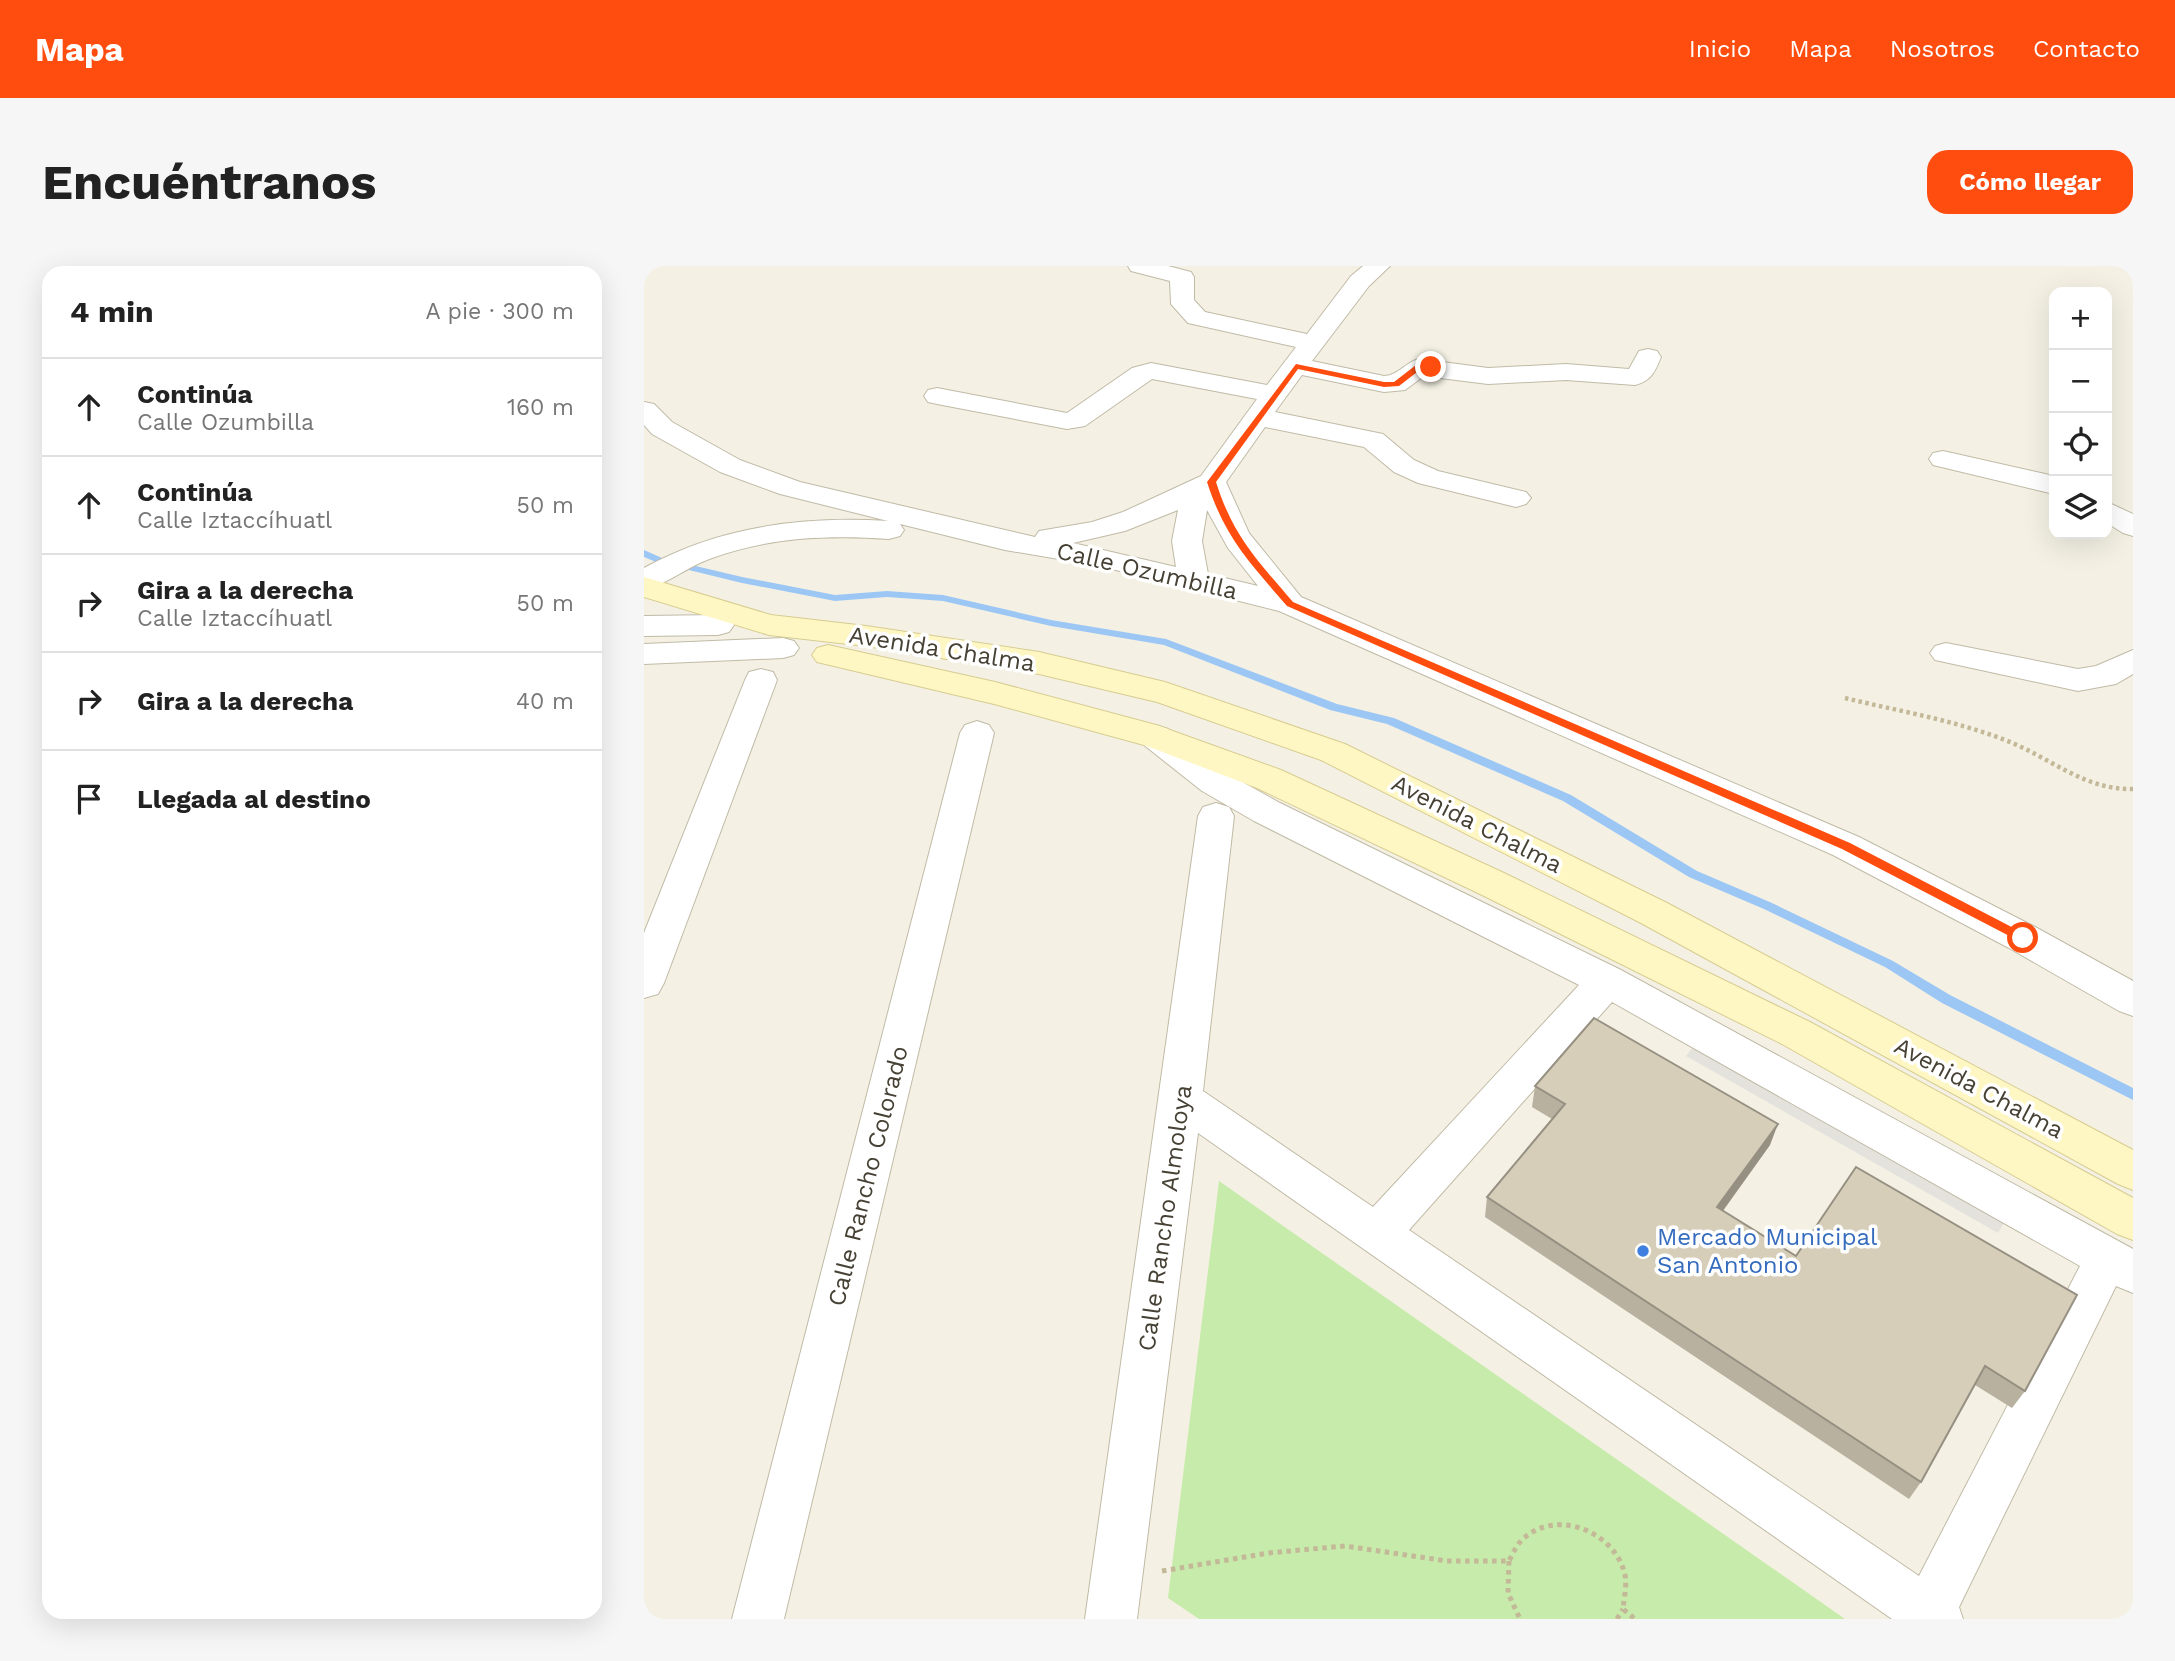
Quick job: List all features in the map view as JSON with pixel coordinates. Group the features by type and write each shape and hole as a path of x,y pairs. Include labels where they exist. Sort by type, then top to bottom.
{"main road":[{"path":"644,587 776,637"},
{"name":"Avenida Chalma","path":"776,637 866,636 1038,663 1165,693 1333,752 1654,913 2133,1171"},
{"name":"Avenida Chalma","path":"776,637 1156,737 1269,779 1491,883 1797,1032 2124,1250"}],"street":[{"path":"1140,266 1182,277 1179,295 1184,307 1197,318 1313,343"},
{"path":"1194,580 1186,541 1193,508 1274,394 1360,281 1378,266"},
{"path":"1296,366 1384,384 1396,384 1419,367 1488,376 1556,372 1635,377 1642,372 1648,357"},
{"path":"937,396 1067,421 1075,419 1141,374 1151,371 1274,394"},
{"name":"Calle Ozumbilla","path":"644,410 662,428 730,466 790,488 1005,541 1100,557 1290,604 1846,846 2023,938 2133,1000"},
{"path":"1258,417 1373,440 1404,466 1428,477 1516,498"},
{"path":"1943,459 2049,484"},
{"path":"657,575 700,551 759,535 836,526 1005,541 1084,535 1143,517 1212,482"},
{"path":"1212,482 1221,513 1240,545 1290,604"},
{"path":"1100,557 1193,508"},
{"path":"2112,514 2133,527"},
{"path":"644,626 776,637"},
{"path":"644,654 776,637"},
{"path":"1946,653 2078,681 2104,676 2133,660"},
{"path":"644,983 761,680"},
{"name":"Calle Rancho Colorado","path":"758,1619 977,733"},
{"path":"1156,737 1214,782 1267,813 1607,981 2124,1250 1932,1616 1181,1099"},
{"name":"Calle Rancho Almoloya","path":"1114,1599 1216,816"},
{"path":"1378,1233 1607,981"}],"path":[{"path":"1845,698 2007,741 2078,779 2117,791 2133,789"},
{"path":"1520,1619 1508,1593 1509,1561 1523,1539 1547,1524 1578,1525 1610,1545 1625,1573 1623,1609 1617,1619"},
{"path":"1114,1599 1268,1553 1345,1546 1447,1561 1509,1561"},
{"path":"1623,1609 1635,1619"}],"green space":[{"path":"1219,1181 1845,1619 1199,1619 1168,1598"}],"shaded area":[{"path":"1709,1026 2019,1197 1998,1233 1686,1056"}],"building":[{"name":"Mercado Municipal San Antonio","path":"1594,1018 1778,1124 1717,1207 1796,1256 1856,1167 2077,1295 2025,1391 1985,1366 1921,1482 1487,1197 1565,1104 1535,1086"}],"waterway":[{"path":"644,553 659,560 742,580 835,598 887,594 943,598 1051,623 1166,642 1334,707 1390,721 1567,798 1693,874 1768,906 1889,964 1946,999 2133,1094"}],"place":[{"name":"Mercado Municipal San Antonio","path":"1643,1251"}],"route":[{"path":"1431,367 1419,367 1411,371 1405,380 1396,384 1384,384 1296,366 1212,482 1221,513 1240,545 1290,604 1846,846 2023,938"}]}
